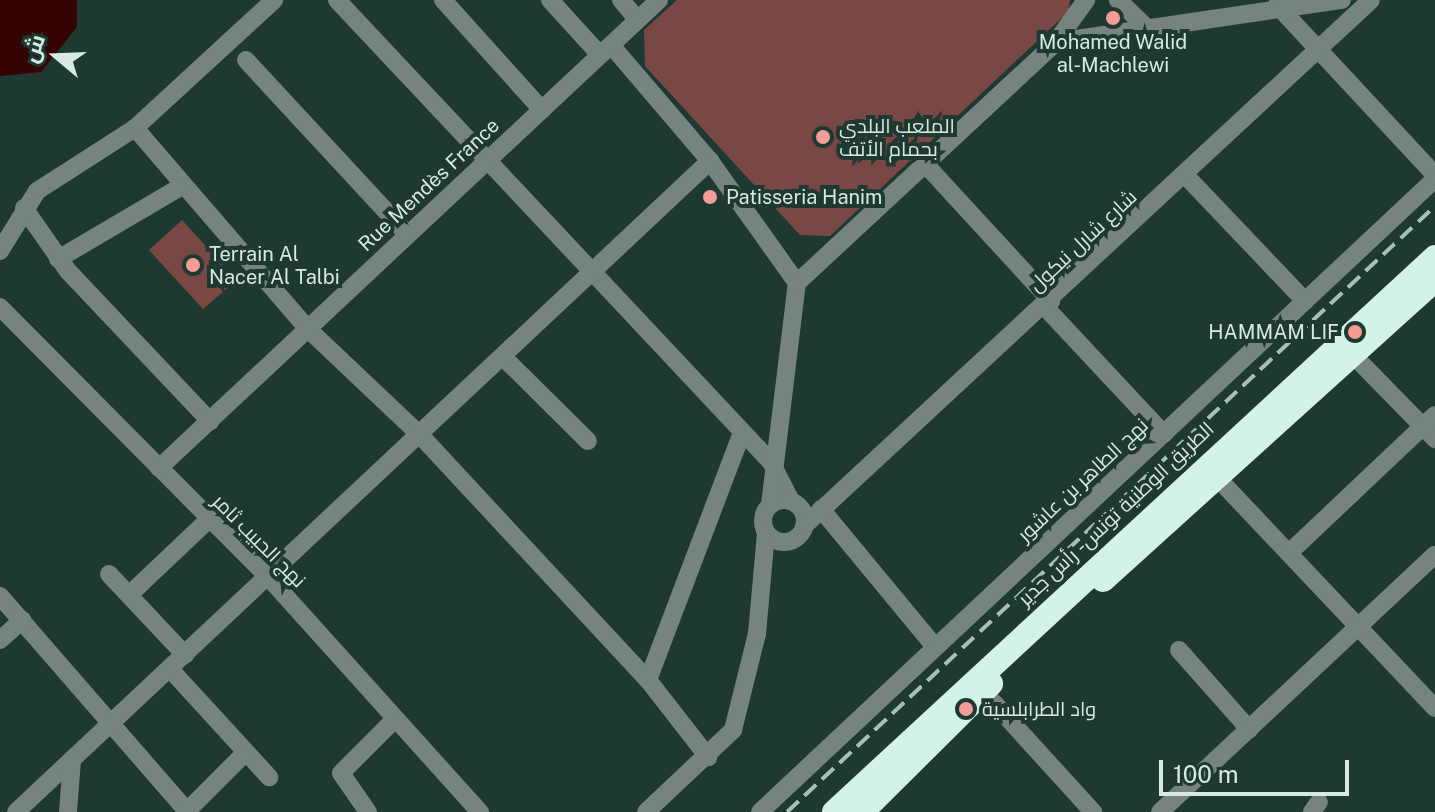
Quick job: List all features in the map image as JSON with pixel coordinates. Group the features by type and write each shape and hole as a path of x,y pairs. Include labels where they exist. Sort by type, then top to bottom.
{"highway":[{"name":"الطريق الوطنية تونس - رأس جدير","path":"862,812 1210,470 1435,257"},
{"name":"الطريق الوطنية تونس - رأس جدير","path":"834,812 1210,470 1355,357 1435,280"}],"street":[{"path":"0,251 24,208 58,175 135,128 274,0"},
{"path":"337,0 484,164 771,462 804,526 761,574"},
{"path":"443,0 542,110"},
{"path":"550,0 606,50 710,161 797,283"},
{"path":"621,0 638,20"},
{"name":"Rue Mendès France","path":"159,468 659,0"},
{"path":"646,812 708,757 733,730 741,708 797,283 1056,42 1086,0"},
{"path":"1118,0 1148,29"},
{"path":"1056,42 1278,6 1342,0"},
{"name":"شارع شارل نيكول","path":"804,526 1048,304 1371,0"},
{"path":"1278,6 1435,177"},
{"path":"246,60 408,235"},
{"path":"135,128 308,329 421,436 648,680 708,757"},
{"path":"16,812 270,579 710,161"},
{"path":"926,165 1164,434"},
{"path":"1185,175 1305,301"},
{"name":"نهج الطاهر بن عاشور","path":"760,812 1435,177"},
{"path":"58,259 182,186"},
{"path":"24,208 58,259 210,421"},
{"name":"نهج الحبيب ثامر","path":"0,307 207,521 270,579 393,721 480,812"},
{"path":"1290,552 1431,427 1355,357"},
{"path":"504,358 588,441"},
{"path":"648,680 742,432"},
{"path":"1210,470 1435,708"},
{"path":"770,505 795,504 821,509 935,647"},
{"path":"129,595 207,521"},
{"path":"766,533 789,542"},
{"path":"1160,812 1435,555"},
{"path":"109,574 185,655"},
{"path":"0,596 114,722 187,811 246,752"},
{"path":"0,640 22,620"},
{"path":"1179,650 1249,729"},
{"path":"170,669 269,777"},
{"path":"983,691 1093,812"},
{"path":"368,812 341,773 393,721"},
{"path":"68,812 72,760"}],"shaded area":[{"path":"0,0 77,0 77,27 41,72 0,76"},
{"name":"الملعب البلدي بحمام الأتف","path":"677,0 1070,0 1069,11 830,236 800,235 645,66 644,30"},
{"name":"Terrain Al Nacer Al Talbi","path":"182,220 237,280 203,309 149,250"}],"railway":[{"path":"787,812 1435,206"}],"place":[{"name":"Mohamed Walid al-Machlewi","path":"1113,18"},
{"name":"الملعب البلدي بحمام الأتف","path":"823,137"},
{"name":"Patisseria Hanim","path":"710,197"},
{"name":"Terrain Al Nacer Al Talbi","path":"193,265"},
{"name":"HAMMAM LIF","path":"1355,332"},
{"name":"واد الطرابلسية","path":"966,709"}]}
